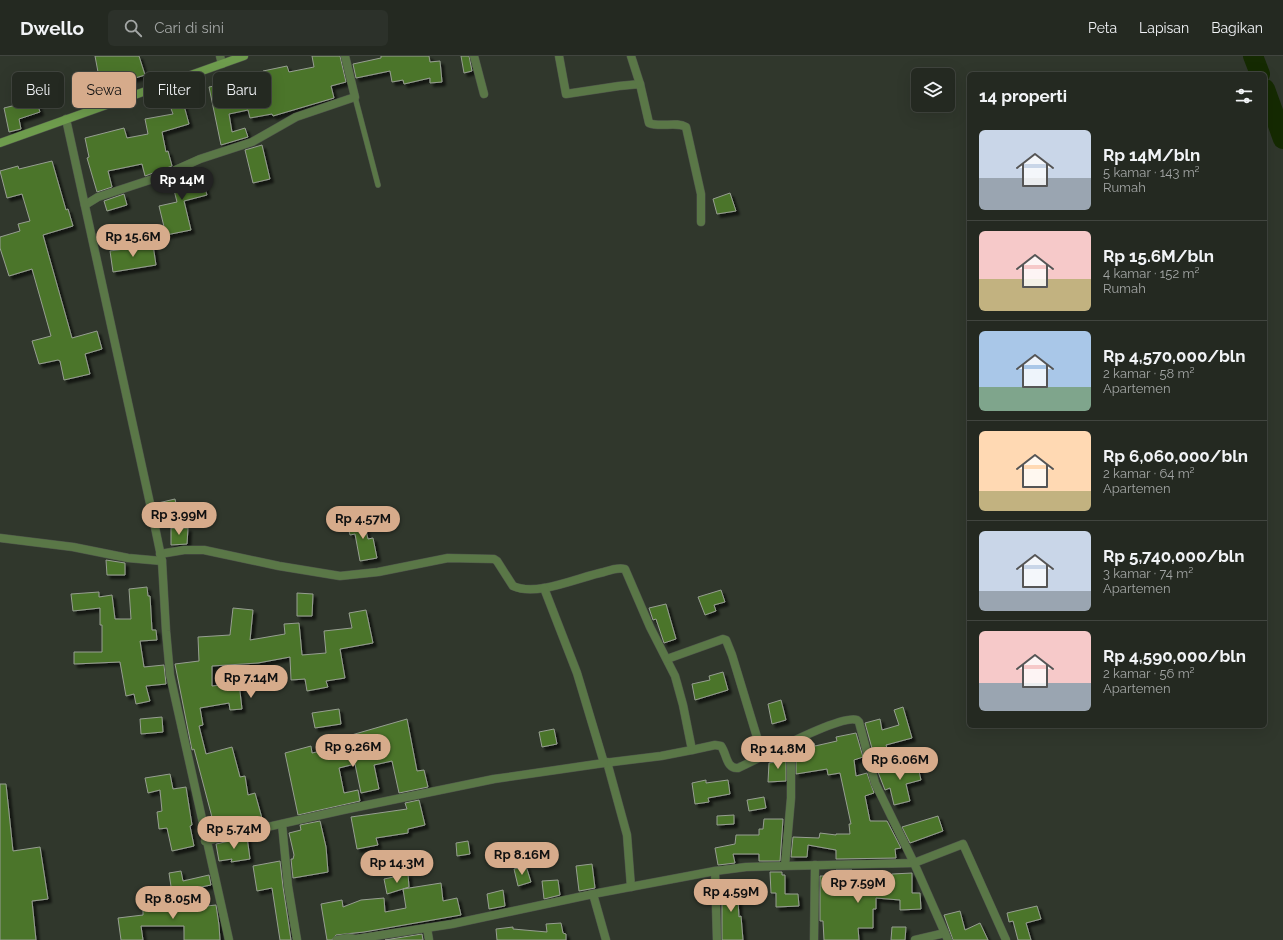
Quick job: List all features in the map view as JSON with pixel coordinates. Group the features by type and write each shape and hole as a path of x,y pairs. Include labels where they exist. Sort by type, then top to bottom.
{"main road":[{"path":"0,143 221,60 244,56"}],"street":[{"path":"85,205 98,197 162,176 200,159 252,142 296,117 355,97 345,56"},
{"path":"474,56 484,94"},
{"path":"559,56 566,93 568,95 640,84"},
{"path":"631,56 650,123 660,126 683,125 688,130 701,194 701,222"},
{"path":"66,118 161,558 170,675 229,940"},
{"path":"0,538 73,547 128,558 161,558 184,550 204,550 279,566 340,576 378,572 443,558 494,559 500,565 513,586 523,589 544,588 591,575 625,569 650,627 667,659 678,687 692,750"},
{"path":"544,588 577,673 606,762 627,835 631,887"},
{"path":"667,659 723,639 726,640 763,757"},
{"path":"206,841 494,778 606,762 661,756 715,745 721,746 729,765 734,769 791,743 842,722 854,719 859,722 875,783 914,863 947,937 915,940"},
{"path":"785,865 791,798 791,743"},
{"path":"282,824 288,886 297,940"},
{"path":"337,940 356,940 452,924 593,894 715,871 785,865 914,863 964,844 1006,940"},
{"path":"814,940 815,865"},
{"path":"715,871 717,940"},
{"path":"593,894 606,940"},
{"path":"427,928 430,940"}],"lane":[{"path":"355,97 378,185"}],"building":[{"path":"95,56 139,56 144,75 136,78 136,72 98,72"},
{"path":"312,56 340,56 346,82 331,86 334,98 273,116 272,114 250,118 248,110 229,114 232,132 245,128 248,137 221,145 213,108 271,108 271,72 263,71 287,66 289,72 314,67"},
{"path":"381,56 429,56 430,62 440,61 442,82 430,83 430,78 404,84 403,80 392,82 390,71 356,78 353,64 381,58"},
{"path":"461,56 469,56 472,71 464,73"},
{"path":"213,86 213,106 209,87"},
{"path":"12,106 12,108 39,108 40,112 19,119 21,129 9,132 4,108"},
{"path":"171,108 185,108 189,124 162,132 166,152 168,151 172,166 145,176 142,164 108,171 112,187 97,192 87,158 89,157 85,138 124,128 127,138 148,134 145,119 173,114"},
{"path":"262,145 270,179 253,183 245,150"},
{"path":"52,161 66,210 68,209 73,226 43,235 72,338 97,331 102,349 85,354 90,374 64,380 60,361 58,360 39,364 32,341 51,336 32,269 9,276 0,248 0,237 20,231 18,224 30,221 22,194 7,198 0,171 18,166 19,169"},
{"path":"199,168 207,195 184,201 191,230 166,235 159,206 177,202 171,178"},
{"path":"730,193 736,211 717,214 713,199"},
{"path":"124,194 127,205 107,211 104,201"},
{"path":"153,245 156,265 113,272 110,251"},
{"path":"175,499 178,513 161,517 158,503"},
{"path":"363,519 368,539 373,538 377,558 360,561 355,534 350,535 347,523"},
{"path":"171,528 188,528 187,544 171,545"},
{"path":"106,560 125,563 125,575 107,575"},
{"path":"147,587 148,596 150,596 152,630 156,630 157,640 140,641 144,667 164,665 166,684 146,686 150,701 136,704 134,694 126,696 120,662 74,664 74,652 102,652 102,625 100,625 100,608 73,611 71,594 99,592 99,597 112,595 115,619 131,619 129,589"},
{"path":"721,590 725,602 714,605 716,611 705,615 698,597"},
{"path":"297,593 313,594 312,616 297,616"},
{"path":"666,604 676,639 664,643 656,619 653,620 649,608"},
{"path":"233,608 253,610 250,640 285,634 284,624 299,623 302,655 326,653 324,631 352,628 349,613 366,610 373,643 340,649 345,678 326,681 328,687 307,691 305,679 291,680 290,657 258,663 212,666 212,686 239,683 242,709 230,710 229,703 200,708 203,725 199,726 206,754 232,747 240,777 245,776 248,795 255,793 263,822 212,834 210,821 213,821 194,749 192,750 175,664 199,661 198,637 230,635"},
{"path":"723,672 728,690 695,700 692,684 710,680 709,676"},
{"path":"781,700 786,720 772,724 768,704"},
{"path":"903,707 912,738 886,745 887,748 873,752 865,723 880,719 882,730 899,725 894,710"},
{"path":"339,709 341,724 315,728 312,713"},
{"path":"162,717 163,732 141,734 140,719"},
{"path":"407,719 417,771 424,770 428,787 399,793 392,761 374,765 379,789 361,793 355,764 339,768 344,793 358,790 360,801 298,815 285,753 311,746 312,753 350,745 348,736"},
{"path":"554,729 557,744 542,747 539,732"},
{"path":"856,733 863,757 854,760 856,776 867,773 874,793 865,796 870,821 887,821 901,848 895,849 896,858 836,859 836,850 808,845 807,857 791,857 793,837 819,838 820,833 836,835 850,834 849,824 851,824 840,773 828,775 827,769 796,774 796,746 814,743 815,746 837,741 836,737"},
{"path":"786,755 786,781 768,782 769,763 775,762 774,756"},
{"path":"917,763 921,780 906,784 910,801 894,805 890,788 885,790 878,772 899,765 899,767"},
{"path":"170,774 173,789 186,787 192,825 190,826 194,846 172,851 167,828 159,829 157,812 162,811 160,790 148,793 145,778"},
{"path":"706,780 706,783 728,780 730,794 708,798 709,802 695,804 692,783"},
{"path":"0,784 6,784 13,851 40,847 48,899 32,901 36,940 0,940"},
{"path":"764,797 766,808 749,811 747,800"},
{"path":"419,800 425,825 408,829 408,833 376,838 378,845 357,849 351,817 407,809 405,803"},
{"path":"734,815 734,824 717,825 717,816"},
{"path":"938,816 943,831 910,843 902,827"},
{"path":"764,819 783,819 780,861 759,861 759,854 733,854 735,863 718,865 715,848 735,844 736,835 759,835 759,829 763,829"},
{"path":"320,821 326,847 328,872 293,878 291,859 293,859 294,855 289,833 301,830 300,825"},
{"path":"247,837 250,859 231,862 232,859 219,861 216,844"},
{"path":"468,841 470,854 457,856 456,843"},
{"path":"280,861 291,940 280,940 272,888 257,891 253,866"},
{"path":"592,864 595,888 579,891 576,866"},
{"path":"526,866 531,882 518,886 514,869"},
{"path":"836,870 852,870 851,890 880,889 880,887 892,888 892,874 912,873 912,893 920,893 921,909 900,910 900,900 876,898 876,909 873,909 873,928 858,928 859,940 824,940 823,921 820,921 820,876 836,876"},
{"path":"181,871 183,881 209,875 211,885 172,893 169,873"},
{"path":"770,872 782,872 782,875 785,875 785,894 798,894 799,906 776,907 776,893 771,893"},
{"path":"408,874 409,887 387,894 384,879"},
{"path":"558,880 560,895 544,899 542,881"},
{"path":"737,882 739,917 741,916 743,940 722,940 722,883"},
{"path":"441,883 443,901 457,898 461,915 364,932 336,935 332,940 327,940 321,904 342,900 343,907 361,900 384,898 385,912 406,908 403,889"},
{"path":"503,890 505,906 489,909 487,894"},
{"path":"155,892 179,894 178,909 216,905 220,940 184,940 184,926 141,926 143,940 121,940 118,918 143,915 143,909 154,909"},
{"path":"1037,906 1041,919 1026,923 1031,940 1018,940 1013,921 1009,922 1007,913"},
{"path":"960,911 965,930 980,923 988,940 953,940 944,915"},
{"path":"561,923 563,933 566,934 566,940 497,940 496,929 513,927 513,929 547,932 546,924"},
{"path":"892,927 906,927 905,940 891,940"},
{"path":"422,934 423,940 385,940"}],"waterway":[{"path":"1253,56 1259,72"},
{"path":"1267,95 1283,139"}]}
